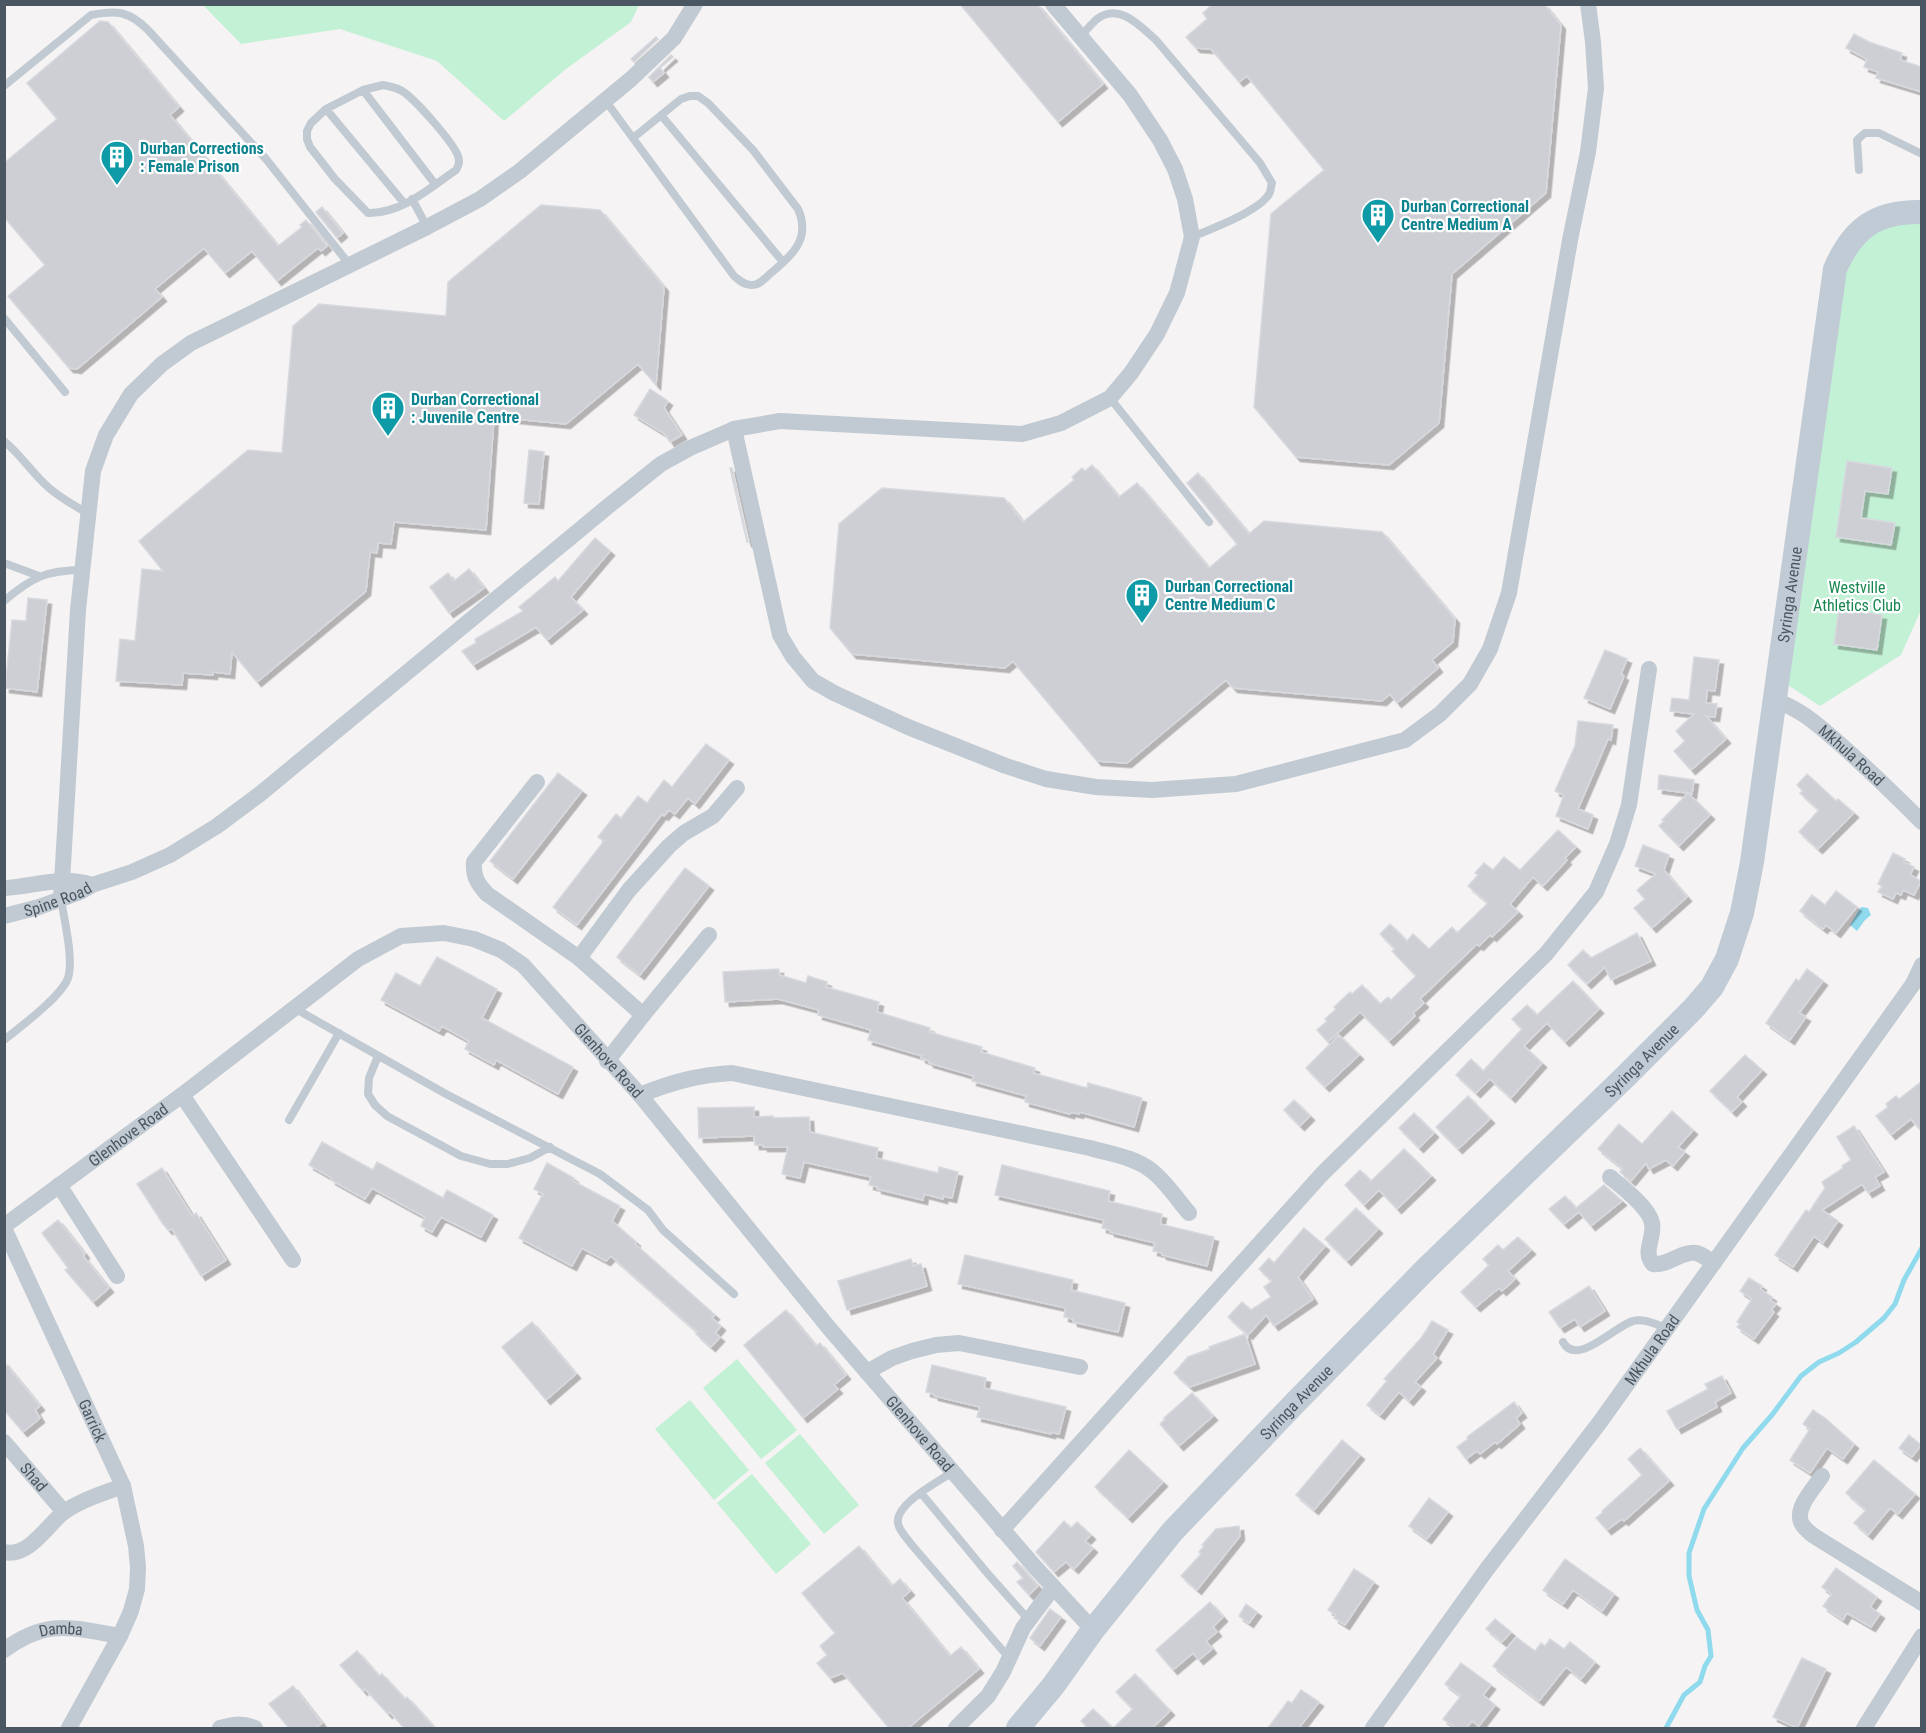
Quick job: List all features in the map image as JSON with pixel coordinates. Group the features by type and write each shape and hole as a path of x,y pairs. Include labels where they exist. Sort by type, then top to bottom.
{"street":[{"path":"61,899 78,610 93,471 106,435 131,394 154,371 191,343 480,199 520,171 631,79 674,38 695,4"},
{"path":"93,885 132,872 170,855 217,826 260,794 596,515 661,464 690,448 734,429 780,421 1022,434 1060,423 1110,398 1131,373 1157,334 1177,293 1192,237 1185,199 1160,140 1130,95 1053,4"},
{"path":"734,429 780,635 793,657 813,681 856,704 908,727 1036,776 1118,788 1152,790 1236,784 1405,740 1440,714 1470,684 1490,649 1509,593 1570,240 1588,152 1596,88 1593,42 1587,4"},
{"name":"Syringa Avenue","path":"1018,1728 1172,1532 1426,1269 1625,1077 1712,987 1727,959 1742,913 1752,862 1835,269 1844,249 1857,233 1892,213 1922,212"},
{"path":"1002,1530 1322,1174 1546,954 1596,892 1617,844 1629,805 1649,669"},
{"name":"Mkhula Road","path":"1774,700 1785,703 1806,715 1922,822"},
{"path":"537,782 474,862 473,874 486,894 579,958 643,1015"},
{"path":"579,958 629,890 669,846 684,833 713,816 737,788"},
{"name":"Spine Road","path":"4,888 62,880 93,885"},
{"name":"Spine Road","path":"4,916 39,907 93,885"},
{"name":"Glenhove Road","path":"4,1227 182,1095 358,959 401,936 444,933 474,939 501,950 523,965 640,1095 822,1320 1002,1530 1093,1630"},
{"path":"608,1061 709,935"},
{"name":"Mkhula Road","path":"1373,1728 1487,1569 1600,1422 1913,984 1922,965"},
{"path":"640,1095 674,1082 707,1074 732,1073 1078,1146 1130,1159 1150,1169 1166,1184 1189,1213"},
{"path":"182,1095 293,1260"},
{"path":"1610,1177 1627,1191 1650,1216 1653,1225 1647,1254 1653,1264 1660,1265 1696,1253 1713,1263"},
{"path":"59,1185 117,1276"},
{"name":"Garrick","path":"4,1227 123,1486 136,1546 137,1589 120,1636 69,1728"},
{"path":"867,1372 892,1358 912,1351 958,1343 1080,1367"},
{"name":"Shad","path":"4,1442 64,1512"},
{"path":"1822,1476 1802,1507 1800,1518 1805,1529 1922,1603"},
{"path":"4,1552 9,1554 21,1551 64,1512 92,1497 123,1486"},
{"path":"956,1728 988,1696 1010,1659 1016,1640 1053,1588"},
{"name":"Damba","path":"4,1650 21,1638 46,1629 64,1627 120,1636"},
{"path":"1863,1728 1921,1637"},
{"path":"220,1728 245,1724 255,1728"}],"lane":[{"path":"4,86 91,15 105,12 128,14 138,19 266,159 349,264"},
{"path":"1080,37 1098,18 1109,13 1126,15 1156,39 1260,164 1272,183 1270,194 1261,203 1237,218 1192,237"},
{"path":"383,85 396,88 404,93 413,100 454,148 459,158 456,170 408,201 377,213 368,213 335,179 310,147 307,139 307,131 311,123 326,109 363,90 383,85"},
{"path":"363,90 435,184"},
{"path":"605,100 734,276 743,283 751,285 759,283 794,253 801,239 802,219 798,209 753,150 708,103 698,96 681,99 633,138"},
{"path":"326,109 408,201 427,227"},
{"path":"661,116 783,262"},
{"path":"1859,170 1857,140 1865,133 1879,133 1922,154"},
{"path":"4,318 64,392"},
{"path":"1110,398 1209,522"},
{"path":"4,441 48,487 64,500 89,514"},
{"path":"4,563 39,576"},
{"path":"4,601 20,587 39,576 59,570 82,570"},
{"path":"4,1040 40,1010 68,978 69,944 61,899"},
{"path":"294,1008 446,1094 600,1174 648,1210 663,1230 734,1294"},
{"path":"289,1120 339,1034"},
{"path":"378,1056 369,1078 368,1094 375,1105 387,1116 461,1156 490,1164 508,1164 530,1158 550,1147"},
{"path":"1563,1342 1569,1350 1583,1349 1628,1322 1636,1320 1666,1328"},
{"path":"953,1472 921,1492 900,1514 899,1526 910,1544 1010,1659"},
{"path":"921,1492 1029,1620"}],"green space":[{"path":"203,5 639,5 631,22 566,69 504,121 437,61 340,29 241,44"},
{"name":"Westville Athletics Club","path":"1921,213 1921,610 1901,655 1820,706 1780,680 1836,269 1857,234"},
{"path":"737,1359 797,1430 761,1459 703,1388"},
{"path":"690,1400 749,1470 714,1500 655,1429"},
{"path":"800,1434 859,1505 824,1534 765,1463"},
{"path":"752,1474 811,1544 776,1574 717,1503"}],"water":[{"path":"1861,907 1868,908 1871,915 1857,931 1850,925"}],"building":[{"path":"960,4 1037,4 1103,84 1058,122"},
{"name":"Durban Correctional Centre Medium A","path":"1213,4 1544,4 1561,25 1546,193 1452,274 1439,423 1389,465 1296,457 1254,407 1271,214 1324,170 1247,76 1239,82 1211,49 1196,48 1186,37 1207,19 1203,13"},
{"name":"Durban Corrections : Female Prison","path":"100,21 108,22 179,107 170,115 278,246 302,227 300,225 306,220 327,246 321,251 318,248 277,281 252,251 225,273 204,248 155,289 162,297 77,369 69,368 8,296 45,265 4,217 4,163 57,119 27,83"},
{"path":"1854,34 1869,42 1902,53 1900,60 1922,67 1922,92 1876,78 1878,72 1864,67 1867,59 1846,48"},
{"path":"656,37 658,39 634,62 631,59"},
{"path":"671,55 673,57 660,68 664,73 653,82 649,77"},
{"name":"Durban Correctional : Juvenile Centre","path":"541,205 600,210 664,287 656,385 638,364 566,424 494,417 486,530 394,522 391,544 378,543 377,553 370,552 366,591 257,682 232,652 230,674 183,673 182,685 116,681 120,639 135,641 142,569 163,571 139,541 248,450 282,453 293,326 319,304 446,316 448,282"},
{"path":"322,207 343,233 337,238 316,212"},
{"path":"650,389 668,401 664,408 682,435 670,442 665,434 634,415"},
{"path":"529,450 544,452 539,504 524,503"},
{"path":"1847,461 1892,468 1888,494 1865,491 1861,518 1895,523 1891,545 1836,537"},
{"name":"Durban Correctional Centre Medium C","path":"1092,465 1119,497 1137,483 1209,568 1237,544 1187,483 1198,473 1249,534 1264,521 1382,532 1455,619 1453,642 1432,660 1438,668 1397,703 1390,694 1382,701 1233,688 1226,680 1127,763 1097,761 1013,661 1005,668 852,654 830,628 839,524 882,488 1004,498 1023,522 1074,480 1072,477 1082,468 1085,471"},
{"path":"730,468 732,468 748,542 747,542"},
{"path":"595,538 610,551 571,597 583,610 547,640 536,627 473,665 462,651 476,643 475,639 523,611 519,607 555,577 558,581"},
{"path":"469,569 484,588 449,613 430,587 448,573 454,581"},
{"path":"28,598 47,600 37,692 5,688 12,620 26,621"},
{"path":"1839,608 1882,615 1877,650 1834,644"},
{"path":"1605,650 1627,659 1621,674 1624,676 1610,709 1584,698"},
{"path":"1694,657 1719,660 1715,691 1707,690 1706,703 1717,704 1715,717 1706,716 1726,739 1691,770 1674,751 1685,741 1676,731 1694,714 1670,711 1672,698 1689,700"},
{"path":"1578,721 1613,725 1611,740 1608,739 1578,809 1593,815 1588,829 1556,816 1564,795 1555,791 1575,746"},
{"path":"706,744 729,760 695,804 688,798 675,814 669,810 664,816 662,814 577,925 553,907 604,841 598,837 616,814 621,818 638,796 647,803 664,780 672,787"},
{"path":"558,773 582,791 513,879 490,861"},
{"path":"1807,774 1836,801 1838,799 1854,813 1818,849 1799,832 1819,810 1800,793 1803,791 1797,785"},
{"path":"1659,775 1694,780 1692,794 1658,789"},
{"path":"1688,793 1710,815 1679,846 1659,826"},
{"path":"1558,830 1576,847 1565,858 1567,860 1543,886 1533,877 1510,904 1518,912 1492,937 1490,935 1479,946 1477,944 1420,999 1424,1003 1413,1013 1415,1016 1389,1041 1360,1012 1328,1042 1317,1030 1336,1009 1334,1007 1350,992 1352,994 1362,985 1380,1004 1388,997 1391,1000 1416,976 1392,951 1395,949 1380,934 1390,924 1407,941 1413,934 1429,949 1452,927 1457,933 1488,903 1468,886 1478,875 1475,873 1484,863 1493,870 1504,857 1520,870"},
{"path":"1643,845 1669,855 1664,870 1687,897 1652,928 1634,908 1645,899 1637,890 1656,874 1635,866"},
{"path":"1893,853 1914,867 1910,875 1921,881 1914,895 1903,890 1901,895 1896,893 1893,899 1878,892 1882,886 1878,884"},
{"path":"685,868 709,886 640,975 617,957"},
{"path":"1836,891 1857,907 1836,933 1826,925 1823,929 1800,911 1812,895 1825,905"},
{"path":"1637,933 1651,961 1611,980 1605,967 1587,984 1568,965 1583,950 1591,958"},
{"path":"437,957 497,989 482,1018 573,1067 558,1094 496,1060 494,1065 465,1049 469,1041 442,1026 439,1031 381,1000 396,973 420,986"},
{"path":"779,969 779,975 806,983 808,976 827,982 826,987 879,1002 877,1012 930,1028 929,1032 982,1047 981,1052 1035,1068 1033,1073 1087,1088 1088,1083 1142,1098 1134,1127 1080,1112 1070,1114 1025,1102 1026,1096 972,1081 974,1076 929,1063 921,1058 922,1056 868,1040 871,1030 818,1015 819,1010 778,999 725,1002 723,972"},
{"path":"1807,969 1823,981 1799,1013 1806,1017 1790,1040 1766,1023 1796,979 1799,981"},
{"path":"1573,981 1599,1009 1565,1042 1547,1023 1524,1046 1542,1063 1511,1098 1490,1079 1476,1093 1456,1075 1471,1059 1483,1071 1522,1029 1512,1019 1527,1005 1537,1015"},
{"path":"1339,1035 1359,1055 1325,1087 1306,1068"},
{"path":"1745,1055 1762,1070 1737,1097 1742,1102 1732,1112 1710,1091"},
{"path":"1922,1081 1922,1132 1911,1119 1891,1135 1876,1116 1888,1107 1886,1104 1896,1096 1899,1099"},
{"path":"1468,1096 1490,1119 1458,1149 1436,1127"},
{"path":"1294,1100 1310,1116 1300,1126 1284,1110"},
{"path":"754,1107 754,1117 809,1117 810,1132 878,1148 876,1158 938,1173 939,1167 958,1172 952,1198 943,1196 943,1199 924,1194 923,1200 877,1189 878,1187 869,1185 871,1177 804,1162 800,1178 782,1174 788,1147 755,1145 754,1136 699,1138 698,1108"},
{"path":"1672,1111 1693,1130 1678,1147 1685,1152 1673,1166 1666,1160 1649,1169 1646,1163 1631,1181 1620,1172 1623,1169 1598,1149 1619,1124 1642,1144"},
{"path":"1414,1113 1434,1133 1419,1148 1399,1128"},
{"path":"1854,1126 1884,1172 1875,1177 1880,1186 1868,1193 1862,1184 1822,1210 1838,1221 1823,1243 1814,1236 1793,1267 1775,1255 1806,1210 1809,1212 1825,1188 1822,1182 1851,1160 1837,1137"},
{"path":"322,1142 373,1170 377,1162 443,1198 447,1190 493,1215 481,1237 441,1217 432,1232 421,1226 425,1217 372,1188 365,1199 309,1165"},
{"path":"1404,1149 1431,1176 1397,1209 1379,1190 1364,1205 1345,1185 1360,1170 1371,1181"},
{"path":"547,1163 574,1178 573,1181 620,1206 612,1221 715,1315 712,1318 721,1326 715,1333 720,1337 711,1347 611,1256 606,1261 582,1248 572,1266 519,1238 543,1194 534,1189"},
{"path":"1002,1165 1110,1191 1108,1201 1162,1214 1160,1224 1214,1237 1207,1266 1162,1255 1162,1253 1153,1251 1155,1243 1110,1232 1102,1228 1104,1220 995,1195"},
{"path":"162,1168 192,1216 196,1213 226,1260 201,1276 172,1229 168,1230 163,1224 137,1184"},
{"path":"1604,1185 1622,1201 1591,1226 1579,1212 1564,1224 1549,1209 1565,1196 1576,1208"},
{"path":"1356,1208 1378,1229 1347,1261 1325,1239"},
{"path":"58,1220 109,1288 93,1302 65,1270 68,1268 42,1233"},
{"path":"1304,1228 1325,1246 1298,1277 1313,1299 1274,1326 1266,1315 1248,1335 1228,1317 1242,1302 1251,1310 1271,1297 1264,1287 1272,1281 1259,1269 1269,1258 1274,1263"},
{"path":"1518,1237 1531,1250 1508,1271 1515,1279 1502,1291 1499,1288 1476,1307 1461,1292 1489,1265 1483,1259 1498,1245 1503,1250"},
{"path":"965,1255 1073,1280 1071,1290 1125,1303 1118,1332 1073,1322 1073,1319 1064,1317 1066,1308 958,1284"},
{"path":"911,1259 913,1266 921,1264 927,1286 847,1310 838,1281"},
{"path":"1749,1278 1762,1286 1760,1289 1772,1297 1770,1300 1776,1304 1771,1310 1774,1312 1754,1339 1737,1327 1740,1324 1737,1322 1752,1299 1740,1291"},
{"path":"1589,1286 1605,1311 1580,1327 1575,1319 1560,1328 1549,1312"},
{"path":"786,1310 816,1346 820,1343 846,1375 834,1385 838,1389 803,1418 744,1345"},
{"path":"1432,1321 1448,1330 1433,1354 1437,1358 1415,1382 1421,1387 1409,1401 1399,1392 1380,1415 1367,1405 1387,1381 1384,1379 1422,1337"},
{"path":"532,1322 576,1374 546,1400 502,1347"},
{"path":"1245,1334 1255,1364 1190,1387 1174,1373 1188,1357"},
{"path":"4,1362 40,1406 35,1410 40,1418 23,1432 4,1410"},
{"path":"932,1365 986,1378 984,1388 1066,1407 1059,1434 977,1417 980,1407 926,1392"},
{"path":"1722,1376 1731,1393 1715,1402 1717,1407 1677,1429 1667,1411 1708,1389 1705,1384"},
{"path":"1192,1393 1213,1416 1179,1446 1160,1424"},
{"path":"1514,1402 1522,1413 1516,1418 1520,1424 1497,1444 1495,1442 1480,1454 1477,1451 1466,1459 1457,1447"},
{"path":"1813,1410 1854,1444 1843,1459 1827,1448 1810,1473 1790,1460 1810,1429 1803,1424"},
{"path":"1909,1435 1921,1445 1912,1457 1899,1448"},
{"path":"1342,1440 1360,1455 1314,1510 1296,1495"},
{"path":"1640,1448 1669,1481 1624,1521 1622,1519 1607,1530 1596,1518 1642,1475 1628,1459"},
{"path":"1129,1450 1163,1482 1128,1518 1095,1487"},
{"path":"1874,1460 1915,1494 1898,1514 1890,1508 1868,1535 1854,1523 1866,1510 1846,1493"},
{"path":"1429,1498 1448,1512 1427,1539 1409,1526"},
{"path":"1064,1521 1071,1528 1077,1522 1091,1535 1085,1541 1093,1548 1074,1569 1066,1562 1054,1572 1036,1552"},
{"path":"1239,1526 1240,1536 1197,1590 1181,1576 1201,1554 1199,1552 1204,1546 1202,1545 1216,1529"},
{"path":"859,1546 892,1586 900,1579 910,1591 902,1598 950,1656 961,1647 979,1669 908,1728 889,1728 843,1673 830,1678 817,1663 827,1655 820,1646 835,1633 802,1593"},
{"path":"1565,1559 1614,1594 1602,1611 1573,1590 1563,1604 1543,1590"},
{"path":"1017,1562 1038,1586 1029,1595 1017,1582 1023,1578 1013,1566"},
{"path":"1836,1568 1877,1597 1870,1607 1880,1614 1871,1627 1847,1613 1843,1620 1823,1606 1832,1594 1822,1587"},
{"path":"1354,1569 1374,1582 1345,1625 1334,1618 1336,1615 1328,1610"},
{"path":"1210,1602 1223,1617 1213,1627 1217,1632 1206,1641 1212,1649 1199,1660 1193,1653 1173,1670 1156,1650"},
{"path":"1246,1604 1257,1612 1249,1623 1239,1616"},
{"path":"1050,1609 1061,1617 1040,1646 1030,1638"},
{"path":"1495,1619 1511,1632 1502,1642 1486,1629"},
{"path":"1516,1637 1535,1651 1541,1643 1545,1646 1550,1639 1564,1649 1570,1642 1595,1662 1581,1679 1566,1667 1539,1701 1493,1666"},
{"path":"357,1651 379,1676 382,1674 405,1699 407,1697 435,1728 404,1728 365,1689 363,1691 340,1665"},
{"path":"1802,1658 1826,1669 1797,1728 1773,1717"},
{"path":"1461,1663 1491,1685 1483,1695 1495,1705 1479,1726 1472,1721 1466,1728 1456,1728 1443,1719 1461,1696 1445,1684"},
{"path":"1135,1674 1170,1711 1152,1728 1113,1728 1133,1709 1116,1692"},
{"path":"293,1686 322,1723 315,1728 289,1728 269,1704"},
{"path":"1301,1690 1319,1702 1299,1728 1268,1728 1288,1701 1292,1703"},
{"path":"1093,1709 1113,1728 1088,1728 1081,1721"}],"waterway":[{"path":"1666,1728 1684,1695 1700,1682 1711,1656 1708,1630 1697,1610 1689,1576 1689,1553 1704,1509 1743,1448 1772,1415 1801,1376 1819,1362 1856,1342 1884,1318 1895,1304 1904,1280 1922,1248"}],"place":[{"name":"Durban Corrections : Female Prison","path":"117,186"},
{"name":"Durban Correctional Centre Medium A","path":"1378,244"},
{"name":"Durban Correctional : Juvenile Centre","path":"388,437"},
{"name":"Durban Correctional Centre Medium C","path":"1142,624"}]}
